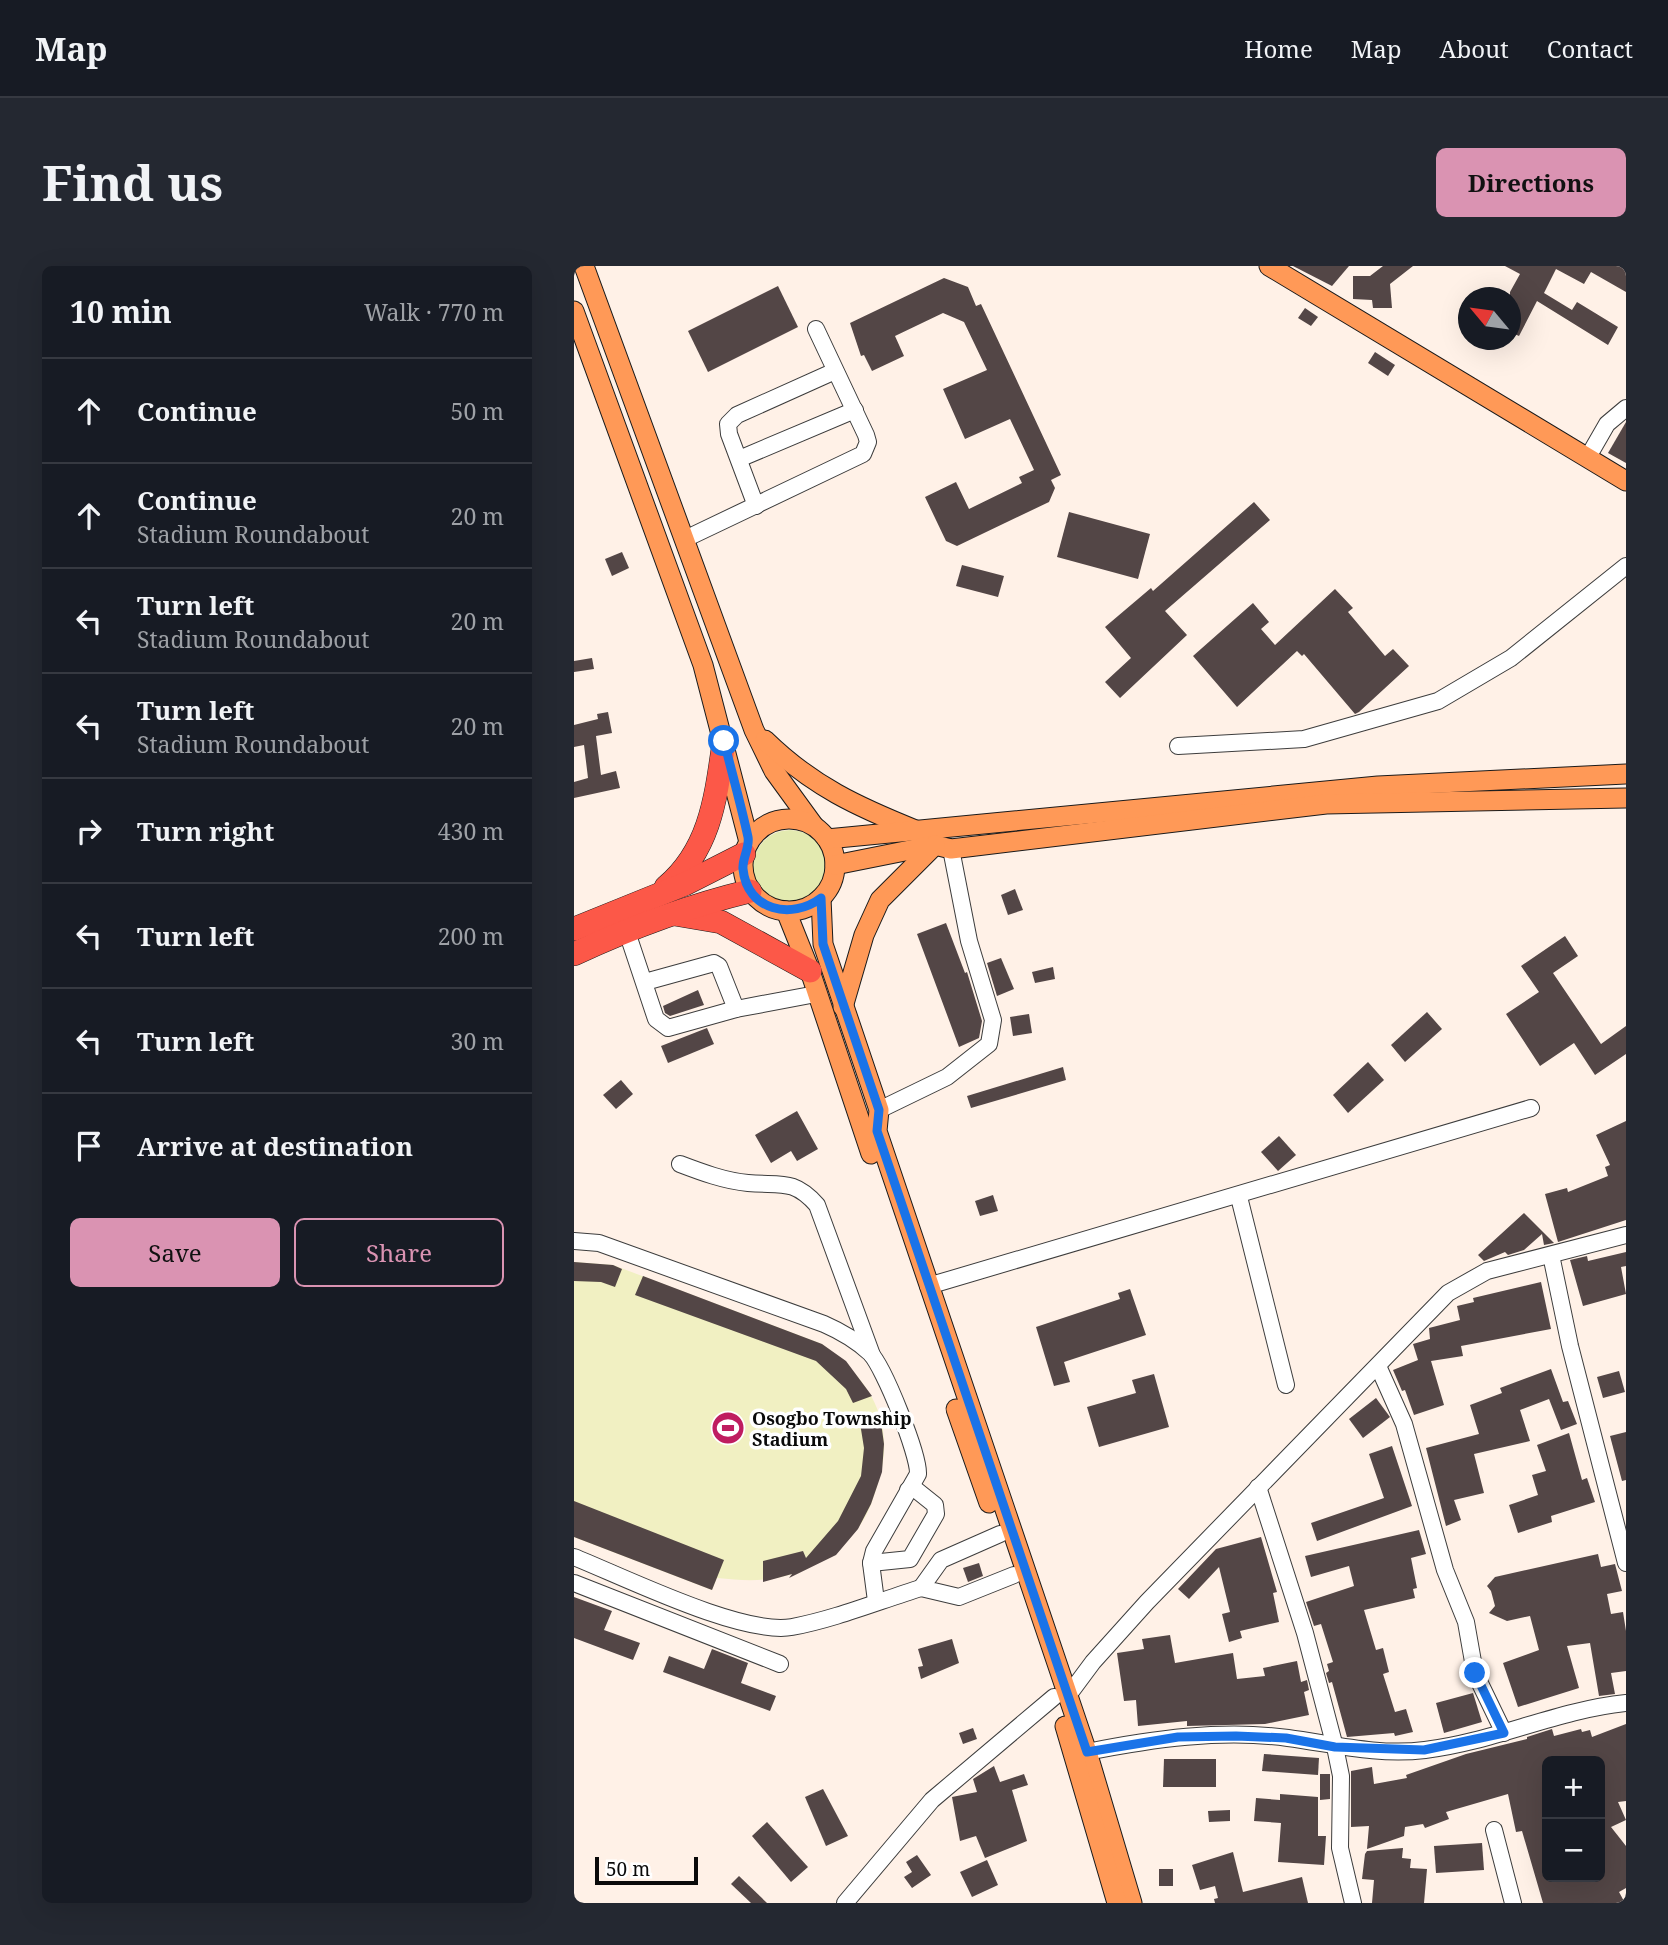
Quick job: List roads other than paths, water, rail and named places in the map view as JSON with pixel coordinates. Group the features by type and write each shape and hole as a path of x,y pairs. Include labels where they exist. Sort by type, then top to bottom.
{"highway":[{"path":"664,904 694,857 708,827 714,810 724,741"},
{"path":"574,954 626,929 746,848"},
{"path":"574,929 664,904 750,891"},
{"path":"664,904 721,922 810,971"}],"main road":[{"path":"584,266 754,730 774,771 820,833 835,865 833,877 821,898 811,905 786,911 766,905 750,891 742,866 746,848 758,830 778,821 800,820 820,833 936,842 1326,804 1626,798"},
{"path":"1269,266 1626,481"},
{"path":"574,311 703,665 724,741 746,848"},
{"path":"754,730 817,785 936,842"},
{"path":"835,865 936,842 1378,786 1626,774"},
{"path":"843,1007 864,935 880,900 936,842"},
{"path":"821,898 823,944 879,1110 877,1131 1061,1697 1117,1903"},
{"path":"786,911 810,971 1014,1575 1061,1697 1087,1752 1132,1903"}],"street":[{"path":"685,539 863,454 868,442 816,329"},
{"path":"756,506 727,429 731,418 835,371"},
{"path":"1588,457 1607,424 1626,408"},
{"path":"739,459 855,410"},
{"path":"1178,746 1304,739 1438,701 1511,658 1626,566"},
{"path":"879,1110 947,1077 989,1044 993,1020 936,842"},
{"path":"626,929 656,1019 668,1028 736,1009 816,994"},
{"path":"645,982 714,963 719,966 736,1009"},
{"path":"928,1286 1239,1197 1531,1108"},
{"path":"680,1164 707,1175 748,1183 783,1183 804,1191 817,1205 872,1355 915,1449 918,1474 874,1550 871,1563 876,1601"},
{"path":"1239,1197 1286,1385"},
{"path":"845,1903 932,1800 1061,1697 1147,1602 1378,1366 1427,1311 1464,1282 1487,1271 1626,1235"},
{"path":"574,1241 599,1243 824,1324 841,1332 872,1355"},
{"path":"1551,1255 1570,1346 1626,1563"},
{"path":"1378,1366 1404,1424 1445,1570 1466,1622 1475,1673 1504,1733"},
{"path":"1258,1488 1305,1633 1335,1747 1341,1776 1340,1848 1353,1903"},
{"path":"871,1563 910,1559 936,1514 935,1505 915,1489 908,1490"},
{"path":"921,1588 941,1560 1000,1534"},
{"path":"574,1557 733,1620 763,1628 791,1627 921,1588 959,1597 1014,1575"},
{"path":"574,1584 780,1664"},
{"path":"1087,1752 1178,1737 1286,1738 1335,1747 1424,1750 1504,1733 1594,1706 1626,1703"},
{"path":"1494,1830 1513,1903"}],"place":[{"name":"Osogbo Township Stadium","path":"728,1428"}]}
